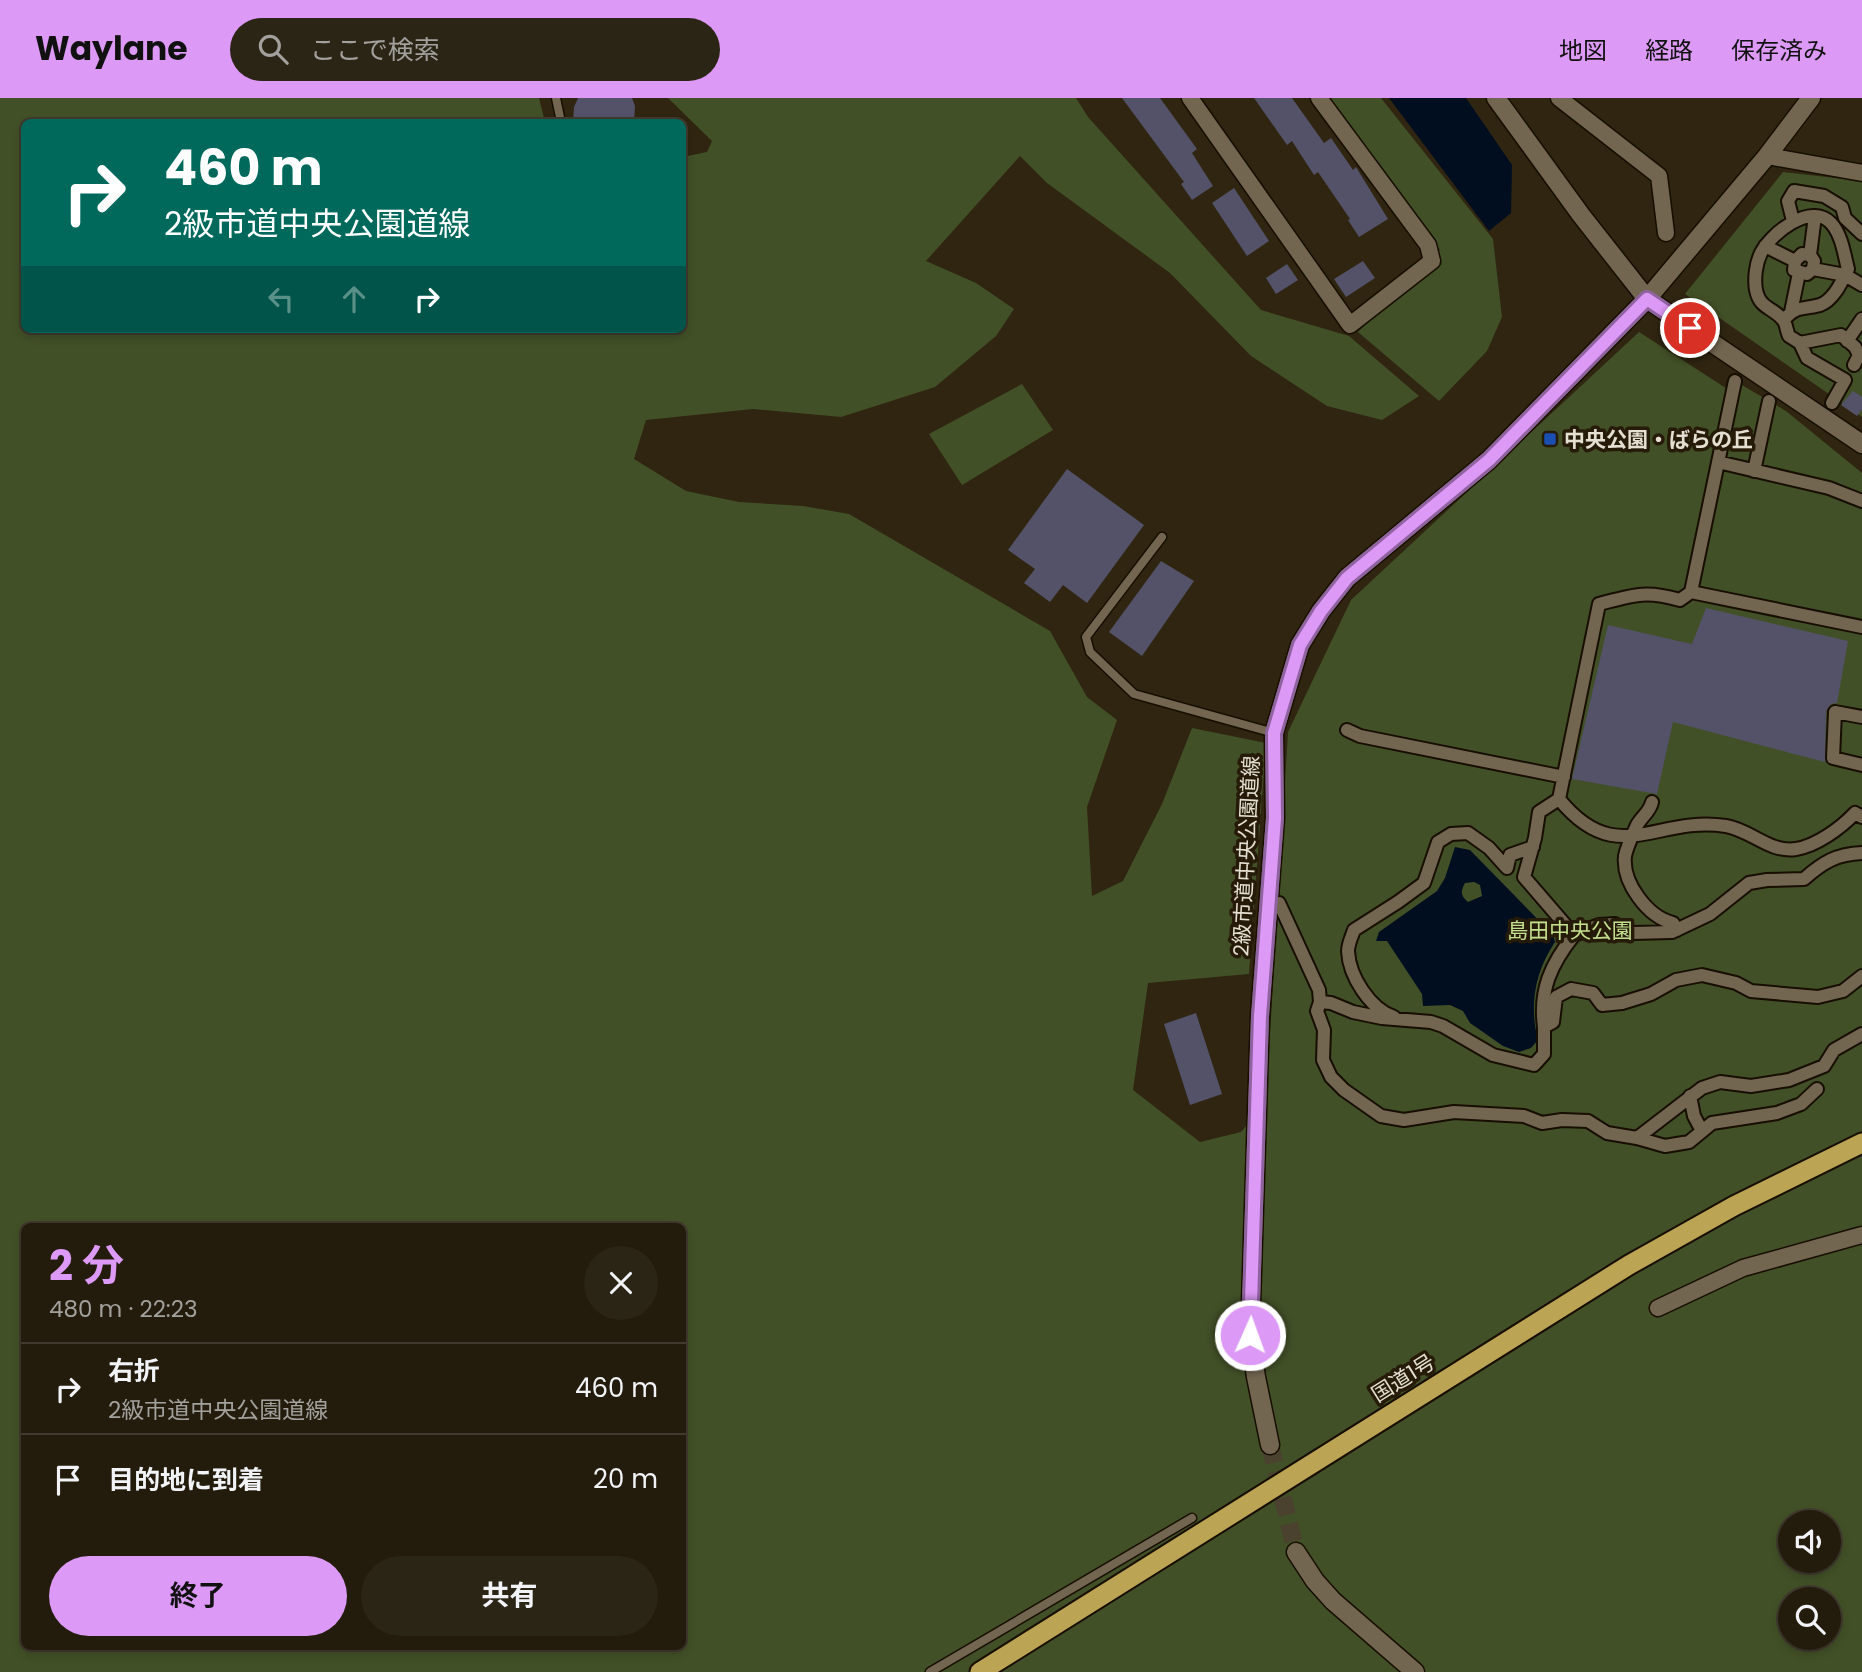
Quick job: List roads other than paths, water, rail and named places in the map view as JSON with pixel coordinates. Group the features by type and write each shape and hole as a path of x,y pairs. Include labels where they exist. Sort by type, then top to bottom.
{"highway":[{"name":"国道1号","path":"980,1672 1607,1279 1734,1206 1862,1143"}],"street":[{"path":"1190,98 1350,325 1432,261 1428,245 1319,98"},
{"path":"1496,98 1581,215 1647,299 1862,444"},
{"path":"1559,98 1659,176 1666,233"},
{"name":"2級市道中央公園道線","path":"1270,1445 1250,1335 1260,1016 1275,818 1274,733 1300,645 1321,611 1347,578 1489,460 1647,299 1767,156 1811,98"},
{"path":"1767,156 1862,173"},
{"path":"1793,221 1788,201 1794,191 1824,195 1842,207 1845,218 1862,234"},
{"path":"1765,246 1807,274 1813,269 1814,261 1810,255 1815,216"},
{"path":"1815,216 1831,222 1840,239 1848,269 1839,288 1823,304 1787,316 1762,304 1756,289 1756,264 1765,246 1793,221 1815,216"},
{"path":"1835,229 1845,218"},
{"path":"1810,255 1802,254 1797,267 1787,316 1788,336 1800,343 1807,358 1845,380"},
{"path":"1813,269 1845,275 1862,285"},
{"path":"1847,341 1862,319"},
{"path":"1800,343 1841,335 1859,355 1858,367 1845,380 1832,403"},
{"path":"1524,877 1539,812 1559,799 1599,604 1656,593 1680,600 1691,592 1735,382"},
{"path":"1754,471 1769,401"},
{"path":"1718,462 1829,488 1862,500"},
{"path":"1691,592 1862,627"},
{"path":"1862,717 1835,712 1833,758 1862,765"},
{"path":"1347,730 1360,736 1564,778"},
{"path":"1559,799 1585,826 1608,836 1633,836 1676,826 1727,826 1768,846 1796,849 1843,826 1860,811"},
{"path":"1652,802 1651,808 1639,821 1625,856 1628,875 1637,895 1647,908 1661,920 1673,923 1677,930"},
{"path":"1405,1020 1388,1015 1370,999 1352,974 1348,949 1354,930 1424,883 1438,842 1451,834 1468,833 1489,848 1507,868 1524,877 1574,936"},
{"path":"1507,868 1510,855 1533,847"},
{"path":"1320,1002 1331,1003 1353,1012 1443,1026 1493,1055 1534,1065 1544,1054 1542,1012 1548,976 1557,956 1574,936 1600,925 1615,924 1632,933 1661,934 1677,930 1710,914 1749,883 1804,879 1816,868 1842,854 1862,853"},
{"path":"1279,903 1319,990 1320,1002 1317,1011 1324,1030 1323,1060 1331,1077 1344,1090 1381,1116 1404,1120 1454,1112 1524,1116 1542,1123 1562,1120 1588,1121 1607,1133 1665,1146 1689,1142 1712,1123 1777,1113 1801,1104 1817,1089"},
{"path":"1544,1027 1553,1022 1556,997 1570,989 1594,993 1602,1004 1622,1003 1651,994 1676,980 1702,975 1736,983 1751,991 1818,997 1843,991 1862,976"},
{"path":"1637,1138 1702,1088 1720,1082 1751,1086 1789,1080 1824,1066 1834,1050 1862,1034"},
{"path":"1690,1096 1694,1116 1702,1131"},
{"path":"1658,1308 1742,1268 1862,1236"},
{"path":"1296,1552 1315,1581 1334,1601 1415,1672"}],"lane":[{"path":"556,98 560,119"},
{"path":"1162,537 1086,637 1090,652 1134,694 1274,733"},
{"path":"930,1672 1192,1518"}],"water":[{"path":"1389,98 1466,98 1512,165 1511,213 1489,231"},
{"path":"1455,847 1470,850 1553,935 1555,942 1538,977 1534,1014 1538,1040 1531,1048 1519,1052 1503,1046 1470,1023 1463,1011 1450,1005 1423,1006 1422,994 1387,941 1376,941 1379,932 1437,891 1445,878","holes":["1474,882 1480,885 1482,896 1468,902 1462,894 1465,883"]}],"tunnel":[{"path":"1270,1445 1296,1552"}],"place":[{"name":"中央公園・ばらの丘","path":"1550,439"}],"park label":[{"name":"島田中央公園","path":"1570,930"}]}
